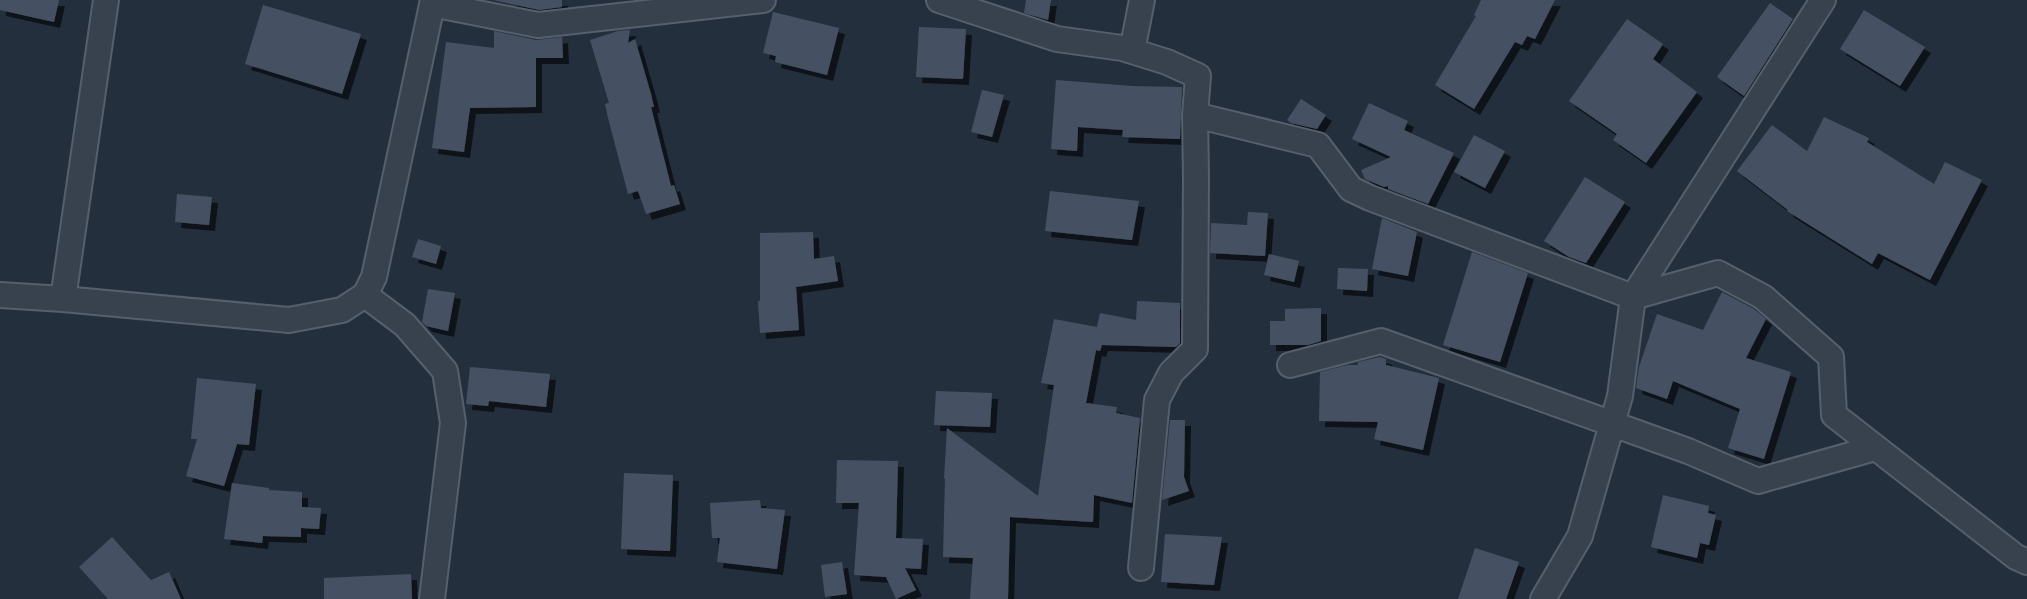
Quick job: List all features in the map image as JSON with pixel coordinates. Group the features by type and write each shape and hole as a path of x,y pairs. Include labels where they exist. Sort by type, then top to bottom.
{"street":[{"path":"63,299 106,0"},
{"path":"939,0 1057,40 1132,51 1167,62 1198,76 1195,114 1195,349 1171,373 1157,400 1141,568"},
{"path":"1132,51 1142,0"},
{"path":"1543,599 1580,536 1620,396 1633,297 1823,0"},
{"path":"0,295 289,320 342,310 365,295 374,277 432,2 538,25 750,1"},
{"path":"1195,114 1318,145 1351,189 1633,297 1718,273 1763,297 1831,357 1834,415 2016,557 2027,562"},
{"path":"365,295 405,325 445,371 453,423 432,599"},
{"path":"1290,365 1381,341 1688,451 1758,481 1875,448"}],"building":[{"path":"0,0 59,0 54,22 0,10"},
{"path":"493,0 562,0 562,7 539,10"},
{"path":"1026,0 1051,0 1048,20 1024,13"},
{"path":"1481,0 1555,0 1535,39 1527,36 1522,45 1515,42 1474,109 1435,85 1476,16 1474,15"},
{"path":"1770,3 1793,19 1744,96 1717,77"},
{"path":"263,5 361,34 342,94 245,64"},
{"path":"1864,10 1925,47 1900,86 1840,49"},
{"path":"773,12 839,28 827,75 775,62 776,56 763,53"},
{"path":"1627,19 1663,44 1653,59 1697,92 1646,163 1613,140 1617,134 1569,101"},
{"path":"919,27 966,29 963,79 916,77"},
{"path":"630,30 628,43 635,39 651,94 654,107 651,107 671,186 674,185 680,204 646,214 638,191 628,194 605,104 609,103 590,40"},
{"path":"494,31 536,40 562,37 563,58 536,58 536,107 470,108 464,152 432,148 446,42 494,48"},
{"path":"1056,80 1182,87 1180,139 1122,137 1123,130 1078,127 1077,151 1051,149"},
{"path":"982,90 1004,95 992,137 971,132"},
{"path":"1301,99 1326,115 1317,129 1287,120"},
{"path":"1369,103 1408,121 1404,130 1454,153 1428,204 1365,179 1361,170 1391,157 1352,139"},
{"path":"1824,117 1869,138 1867,142 1934,184 1945,162 1982,180 1930,280 1878,253 1872,264 1787,211 1737,171 1772,125 1807,151"},
{"path":"1474,135 1505,151 1485,188 1454,172"},
{"path":"1585,177 1625,202 1586,263 1569,257 1544,241"},
{"path":"1050,191 1139,201 1132,240 1045,231"},
{"path":"177,194 212,197 209,225 175,222"},
{"path":"1248,212 1268,213 1265,256 1210,253 1211,223 1247,225"},
{"path":"1382,218 1417,232 1408,276 1372,269"},
{"path":"813,232 814,259 834,256 838,281 796,287 799,330 760,333 760,233"},
{"path":"418,239 441,246 436,264 412,257"},
{"path":"1472,252 1528,273 1500,362 1443,345"},
{"path":"1269,254 1299,261 1294,282 1264,275"},
{"path":"1338,268 1368,269 1367,291 1337,289"},
{"path":"428,289 455,293 448,331 426,326 422,322"},
{"path":"1722,292 1754,309 1766,319 1746,358 1791,372 1764,459 1728,448 1740,409 1673,381 1667,399 1636,388 1639,367 1657,314 1703,330"},
{"path":"1137,301 1180,303 1180,343 1176,347 1102,345 1100,351 1096,350 1086,403 1117,407 1116,413 1140,418 1132,503 1094,495 1093,522 1010,517 1008,599 970,599 973,558 943,557 947,428 1038,496 1054,385 1041,383 1054,319 1097,327 1100,313 1136,320"},
{"path":"1321,308 1321,341 1308,345 1270,345 1270,321 1285,321 1285,309"},
{"path":"1380,357 1386,359 1386,365 1439,378 1423,450 1374,439 1378,422 1319,421 1320,372 1358,365 1358,362"},
{"path":"470,367 550,374 546,407 489,401 488,406 466,404"},
{"path":"197,378 256,384 249,445 237,444 224,486 186,476 197,439 191,439"},
{"path":"936,391 992,393 990,427 934,425"},
{"path":"1170,420 1185,420 1184,477 1189,491 1162,500"},
{"path":"837,460 898,461 896,538 923,539 921,569 905,568 916,590 896,599 886,577 854,575 859,503 836,503"},
{"path":"624,473 673,475 670,551 621,549"},
{"path":"232,483 269,490 302,492 302,507 321,508 319,529 301,528 301,537 263,536 262,543 224,539"},
{"path":"1663,495 1709,506 1708,513 1716,515 1709,545 1700,543 1697,558 1651,547"},
{"path":"760,500 761,508 785,510 777,569 717,562 720,538 712,538 710,503"},
{"path":"1165,534 1222,537 1214,585 1161,582"},
{"path":"112,537 151,580 169,572 181,599 108,599 79,567"},
{"path":"1475,548 1519,562 1506,599 1458,599"},
{"path":"842,562 847,594 825,597 821,565"},
{"path":"411,574 412,599 324,599 324,578"}]}
